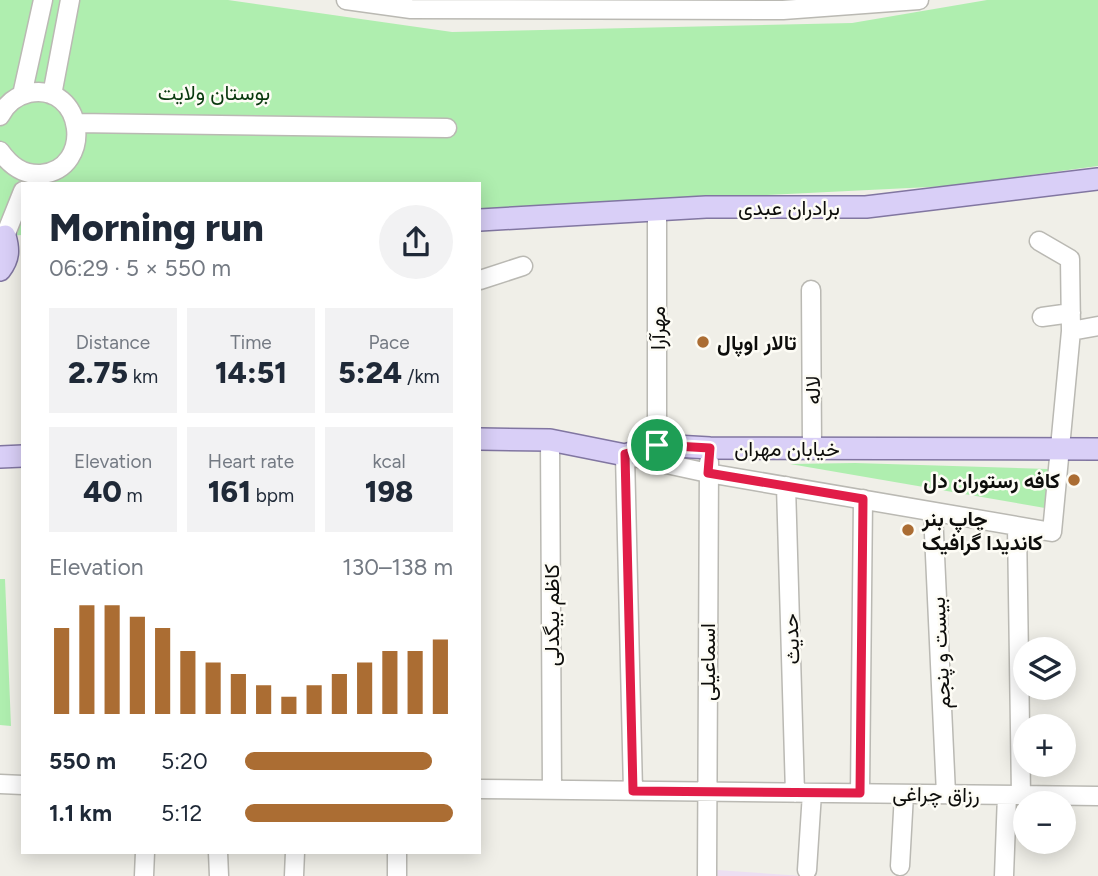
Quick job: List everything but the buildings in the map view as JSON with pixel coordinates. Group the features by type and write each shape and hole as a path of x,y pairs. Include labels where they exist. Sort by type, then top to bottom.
{"main road":[{"name":"برادران عبدی","path":"481,220 706,206 866,207 1098,179"},
{"path":"0,270 7,261 9,237"},
{"name":"خیابان مهران","path":"481,439 550,440 625,454 657,445 710,448 1098,449"},
{"path":"0,457 21,456"}],"street":[{"path":"22,95 43,0"},
{"path":"52,95 70,0"},
{"path":"346,0 411,9 783,10 919,0"},
{"path":"0,116 10,102 22,95 36,92 52,95 71,110 78,136 74,150 66,161 55,170 27,179 0,151"},
{"path":"76,123 447,128"},
{"path":"9,237 21,198"},
{"name":"مهرآرا","path":"657,210 657,445"},
{"path":"633,791 625,454 708,473 1052,532 1071,322 1070,259 1039,241"},
{"path":"481,280 523,266"},
{"name":"لاله","path":"811,290 812,448"},
{"path":"1042,317 1098,326"},
{"name":"کاظم بیگدلی","path":"550,440 552,790"},
{"name":"اسماعیلی","path":"707,876 710,448"},
{"name":"حدیث","path":"786,486 807,870"},
{"path":"860,793 863,499"},
{"name":"بیست و پنجم","path":"933,512 946,794"},
{"path":"1014,791 1017,526"},
{"path":"0,784 21,785"},
{"name":"رزاق چراغی","path":"481,789 1013,795"},
{"path":"900,866 904,794"},
{"name":"رزاق چراغی","path":"1076,796 1098,796"},
{"path":"1004,876 1013,803"},
{"path":"144,876 145,854"},
{"path":"218,854 219,876"},
{"path":"294,876 295,854"},
{"path":"397,854 397,876"}],"shaded area":[{"path":"717,870 803,876 717,876"}],"green space":[{"name":"بوستان ولایت","path":"0,0 228,0 452,32 852,23 987,0 1098,0 1098,166 950,186 481,209 481,182 21,182 21,235 0,236"},
{"path":"855,463 1048,469 1045,508 790,464"},
{"path":"0,579 5,579 11,726 0,725"}],"place":[{"name":"تالار اوپال","path":"703,342"},
{"name":"کافه رستوران دل","path":"1074,480"},
{"name":"چاپ بنر کاندیدا گرافیک","path":"908,530"}],"route":[{"path":"657,445 710,448 708,473 863,499 860,793 633,791 625,454 657,445"}]}
